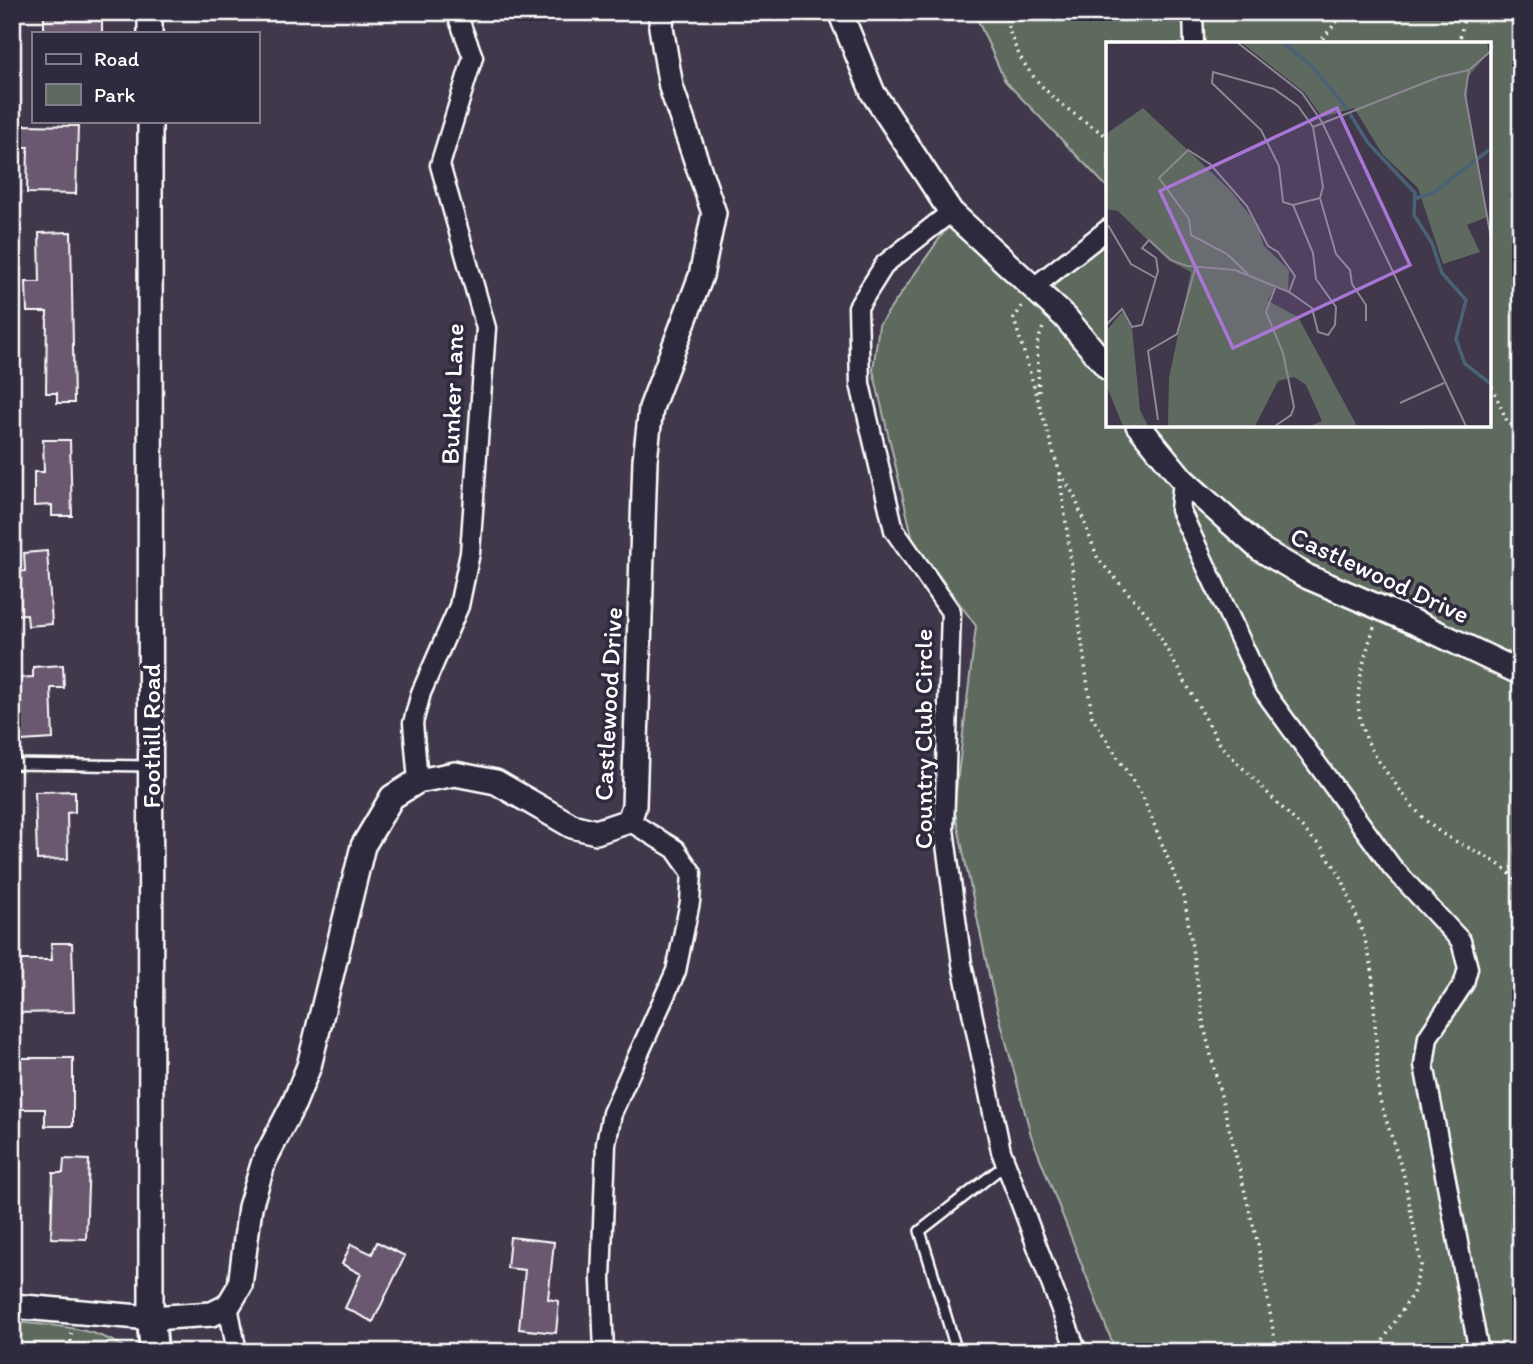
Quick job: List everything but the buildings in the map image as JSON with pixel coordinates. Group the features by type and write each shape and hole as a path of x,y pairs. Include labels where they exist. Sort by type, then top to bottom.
{"main road":[{"name":"Foothill Road","path":"151,1318 154,1352"}],"street":[{"path":"150,12 150,32"},
{"name":"Bunker Lane","path":"418,781 413,723 421,694 459,606 470,553 486,328 440,165 473,57 456,12"},
{"name":"Castlewood Drive","path":"228,1306 240,1286 250,1207 264,1161 294,1103 309,1066 363,846 392,797 418,781 455,774 476,776 496,782 572,826 596,832 629,821 634,806 645,460 651,408 701,276 714,214 671,87 661,27 662,12"},
{"path":"840,12 851,46 873,93 951,212 1033,292 1056,308 1106,364"},
{"path":"1193,12 1194,42"},
{"name":"Foothill Road","path":"150,122 151,1318"},
{"name":"Country Club Circle","path":"951,212 885,264 858,307 860,384 894,530 951,611 944,829 962,964 1006,1164 1077,1352"},
{"path":"1033,292 1106,231"},
{"name":"Castlewood Drive","path":"1140,427 1183,480 1260,549 1308,577 1521,673"},
{"path":"1183,480 1180,510 1264,691 1392,867 1461,942 1468,968 1464,983 1428,1037 1424,1065 1479,1352"},
{"path":"604,1352 601,1279 606,1144 612,1113 676,971 690,902 691,873 675,849 629,821"},
{"path":"12,1306 151,1318 212,1314 228,1306 237,1352"}],"lane":[{"path":"12,764 151,766"},
{"path":"957,1352 920,1231 1006,1164"}],"path":[{"path":"1005,12 1023,64 1047,94 1106,136"},
{"path":"1320,42 1345,12"},
{"path":"1459,42 1465,12"},
{"path":"1033,292 1014,318 1059,471 1092,717 1143,797 1185,901 1204,1027 1258,1245 1278,1352"},
{"path":"1039,397 1037,344 1046,318 1056,308"},
{"path":"1491,385 1507,421 1521,433"},
{"path":"1059,471 1074,495 1098,559 1147,614 1221,746 1322,848 1341,876 1364,936 1372,967 1379,1097 1404,1176 1421,1265 1413,1293 1376,1352"},
{"path":"1380,608 1365,655 1356,704 1362,730 1375,758 1422,817 1446,835 1497,862 1521,886"}],"green space":[{"path":"974,12 1521,12 1521,1352 1116,1352 1031,1135 992,989 954,808 976,626 913,540 873,370 879,325 951,222 1033,304 1106,241 1106,427 1491,427 1491,42 1106,42 1106,186 1005,81"},
{"path":"12,1322 60,1326 89,1332 118,1343 132,1352 12,1352"}]}
